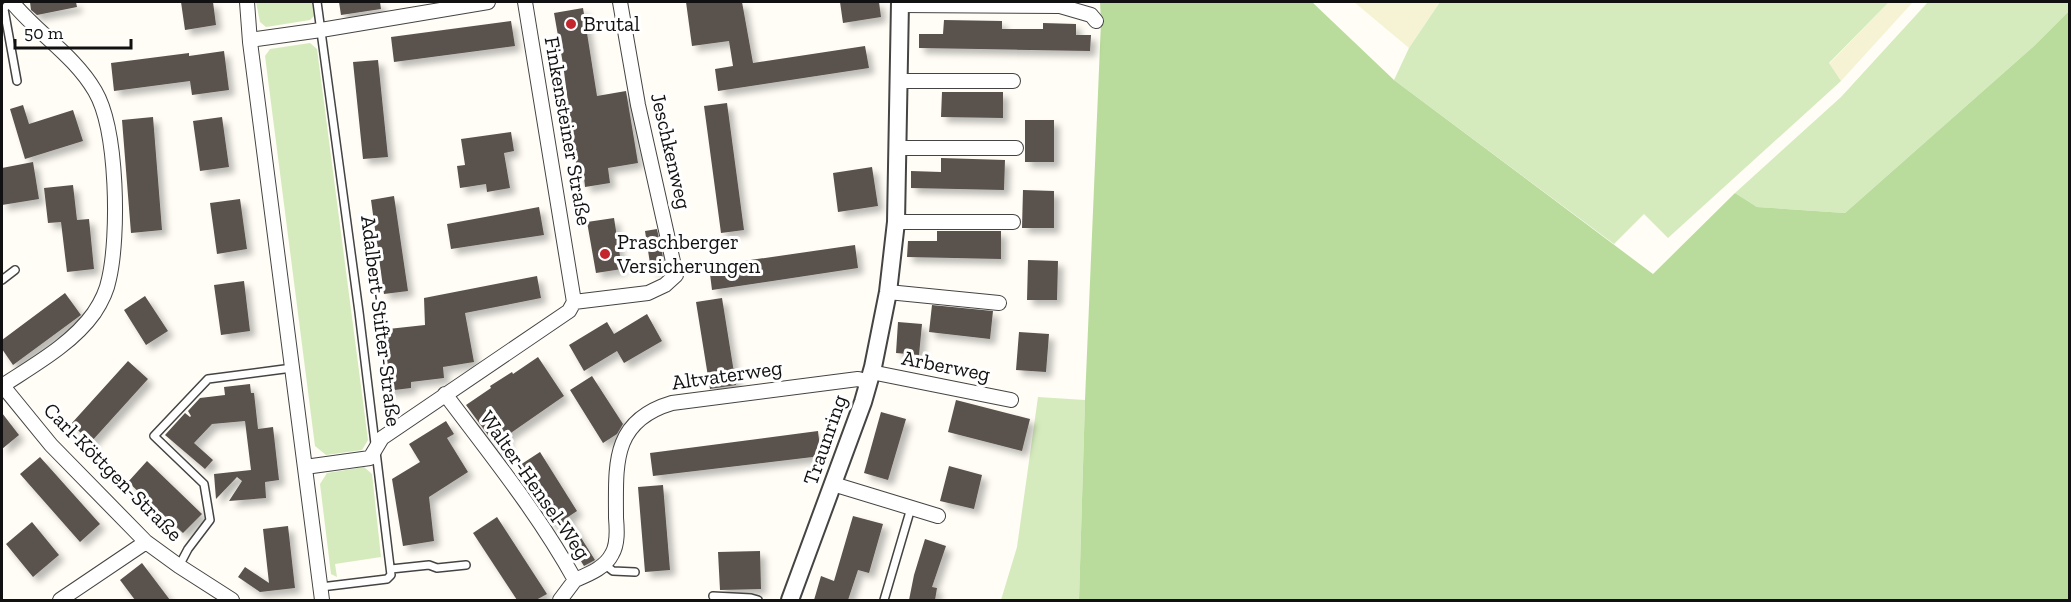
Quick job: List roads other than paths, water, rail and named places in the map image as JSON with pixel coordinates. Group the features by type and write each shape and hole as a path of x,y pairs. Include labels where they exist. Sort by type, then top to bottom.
{"street":[{"path":"2,386 55,350 82,327 95,312 109,280 114,226 113,160 96,92 60,48 24,17 11,2"},
{"path":"247,2 322,594"},
{"path":"250,40 488,2"},
{"name":"Finkensteiner Straße","path":"525,2 574,302"},
{"name":"Jeschkenweg","path":"574,302 648,293 665,285 676,275 638,105 620,2"},
{"path":"900,3 1060,6 1091,15 1096,21"},
{"name":"Traunring","path":"790,600 870,377 888,291 896,222 900,3"},
{"path":"899,81 1013,81"},
{"path":"898,148 1016,148"},
{"path":"896,222 1013,222"},
{"path":"888,291 999,303"},
{"path":"305,467 370,458 382,438 569,311 574,302"},
{"name":"Arberweg","path":"870,377 1011,400"},
{"name":"Altvaterweg","path":"604,564 613,553 617,531 618,454 623,438 631,427 650,411 672,403 870,377"},
{"name":"Carl-Köttgen-Straße","path":"2,386 51,445 146,542 231,600"},
{"name":"Walter-Hensel-Weg","path":"445,394 559,550 575,580 560,600"},
{"path":"833,484 939,516"},
{"path":"60,600 146,542"},
{"path":"575,580 604,564"}],"lane":[{"path":"11,2 4,9 17,81"},
{"name":"Adalbert-Stifter-Straße","path":"317,2 390,568"},
{"path":"2,280 15,270"},
{"path":"179,566 188,549 210,520 204,484 154,436 208,379 292,368"},
{"path":"884,600 911,507"},
{"path":"604,564 613,571 635,573"},
{"path":"322,594 387,579 391,575 390,568 429,565 437,568 466,565"},
{"path":"712,596 758,600"}],"place":[{"name":"Brutal","path":"571,24"},
{"name":"Praschberger Versicherungen","path":"605,254"}]}
